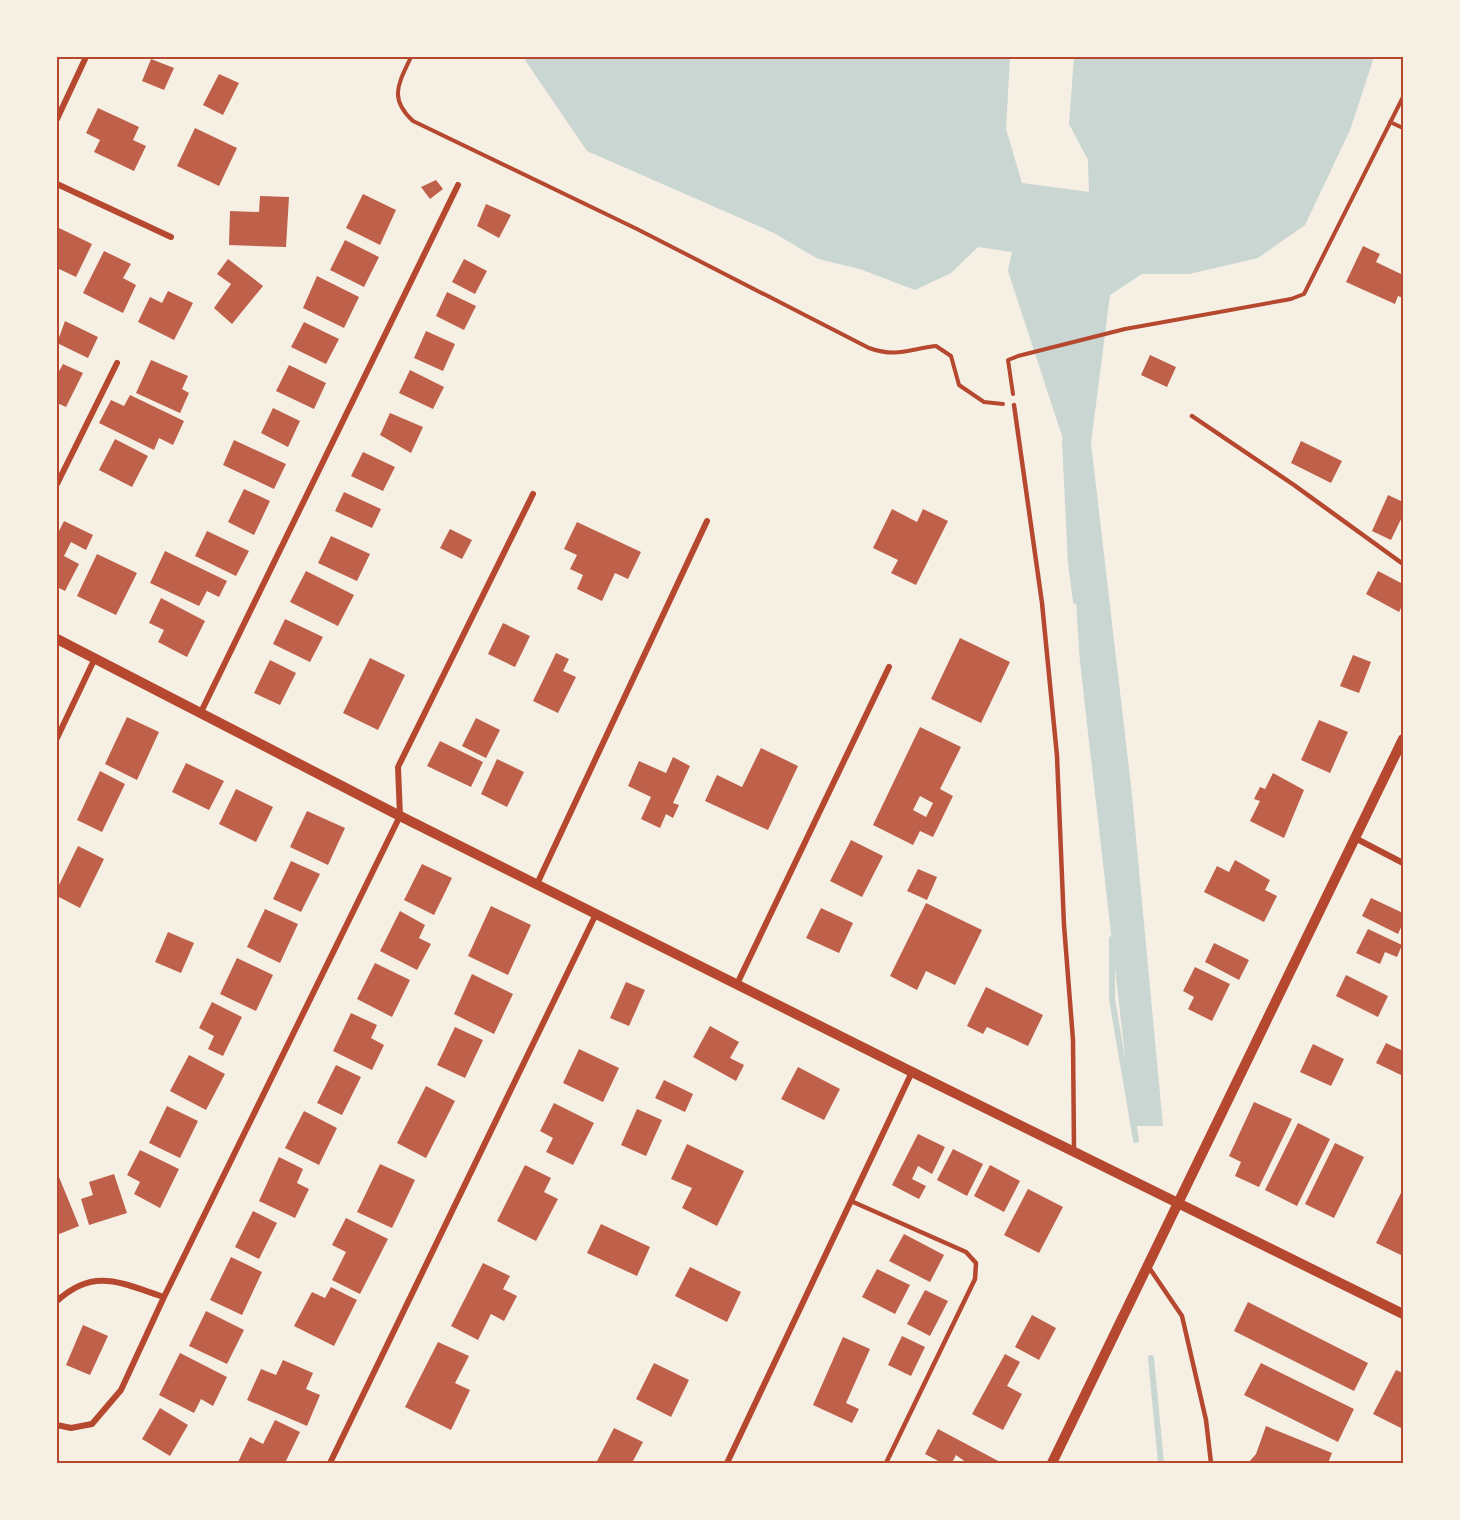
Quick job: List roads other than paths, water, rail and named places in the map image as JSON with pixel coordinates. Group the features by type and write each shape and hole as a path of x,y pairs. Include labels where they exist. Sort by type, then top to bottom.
{"street":[{"path":"57,118 86,57"},
{"path":"57,184 171,237"},
{"path":"201,712 458,185"},
{"path":"57,484 117,363"},
{"path":"57,1425 70,1428 92,1424 121,1390 164,1297 400,816 398,767 533,494"},
{"path":"537,884 707,521"},
{"path":"57,639 400,816 1403,1314"},
{"path":"57,738 95,658"},
{"path":"737,984 889,667"},
{"path":"1052,1463 1403,739"},
{"path":"1354,838 1403,863"},
{"path":"330,1463 596,914"},
{"path":"727,1463 912,1072"},
{"path":"57,1301 73,1286 107,1279 164,1297"}],"lane":[{"path":"1014,405 1042,603 1057,756 1064,925 1073,1040 1074,1152"},
{"path":"1192,416 1294,485 1403,564"},
{"path":"851,1201 966,1252 976,1263 975,1279 886,1463"},
{"path":"1147,1265 1182,1316 1206,1420 1211,1463"}],"waterway":[{"path":"1065,441 1071,563 1076,601"},
{"path":"1112,939 1112,999 1136,1140"},
{"path":"1151,1358 1161,1463"}]}
